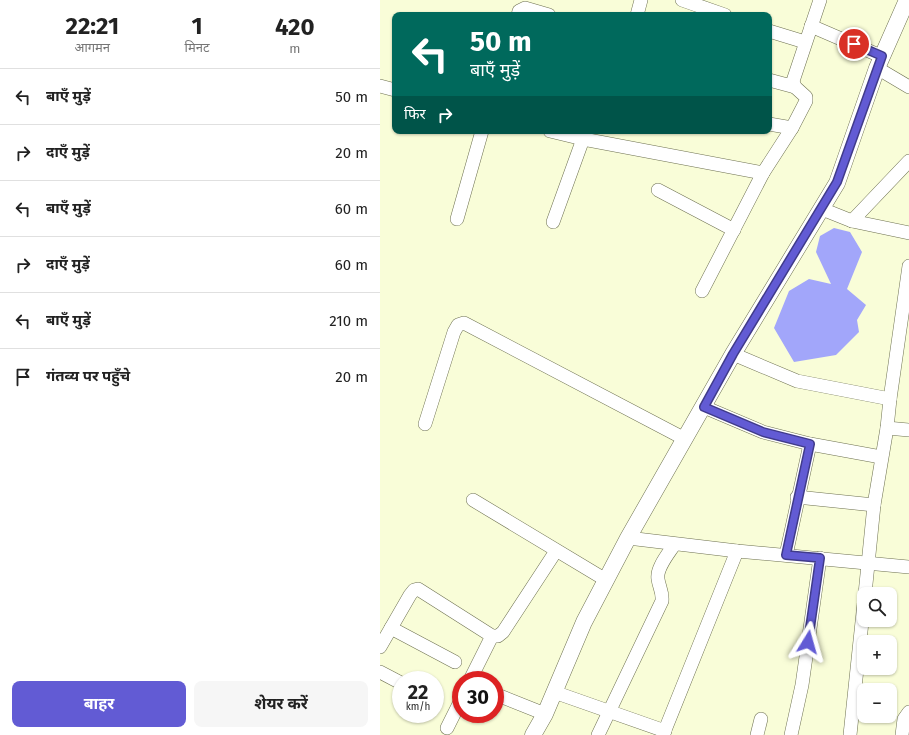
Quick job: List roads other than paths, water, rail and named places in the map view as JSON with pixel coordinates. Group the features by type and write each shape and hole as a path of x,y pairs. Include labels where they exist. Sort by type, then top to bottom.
{"street":[{"path":"638,12 641,0"},
{"path":"682,0 716,12"},
{"path":"795,87 793,82 820,0"},
{"path":"533,735 554,692 584,622 628,538 733,354 837,182 880,62 908,0"},
{"path":"519,12 525,8 539,12"},
{"path":"811,26 880,62 909,87"},
{"path":"772,32 805,42"},
{"path":"702,291 763,173 792,128 806,101 803,94 795,87 772,81"},
{"path":"380,86 392,89"},
{"path":"772,125 792,128"},
{"path":"457,219 481,134"},
{"path":"562,134 763,173"},
{"path":"553,222 583,139"},
{"path":"852,221 909,161"},
{"path":"658,190 734,230"},
{"path":"822,209 852,221 909,233"},
{"path":"866,587 874,505 887,428 890,399 904,340 909,266"},
{"path":"425,424 454,332 458,326 464,323 685,439"},
{"path":"733,354 797,381 890,399"},
{"path":"704,407 763,432 810,444 881,457"},
{"path":"887,428 909,430"},
{"path":"786,555 797,497 810,444"},
{"path":"797,497 874,505"},
{"path":"473,500 606,580"},
{"path":"628,538 737,551 909,567"},
{"path":"598,735 662,600 663,594 657,577 674,544"},
{"path":"381,644 410,595 414,590 418,589 492,636 498,636 503,632 556,551"},
{"path":"554,692 610,711 664,733 737,551"},
{"path":"791,735 802,685 820,558"},
{"path":"850,735 861,627"},
{"path":"391,628 455,662"},
{"path":"474,671 492,636"},
{"path":"380,672 392,678"},
{"path":"504,698 544,714"},
{"path":"902,735 904,719 909,712"},
{"path":"447,728 452,718"},
{"path":"757,735 761,719"}],"water":[{"path":"834,228 850,232 862,252 847,289 866,305 857,320 859,332 836,355 794,362 774,328 789,291 809,279 831,284 816,252 820,236"}]}
